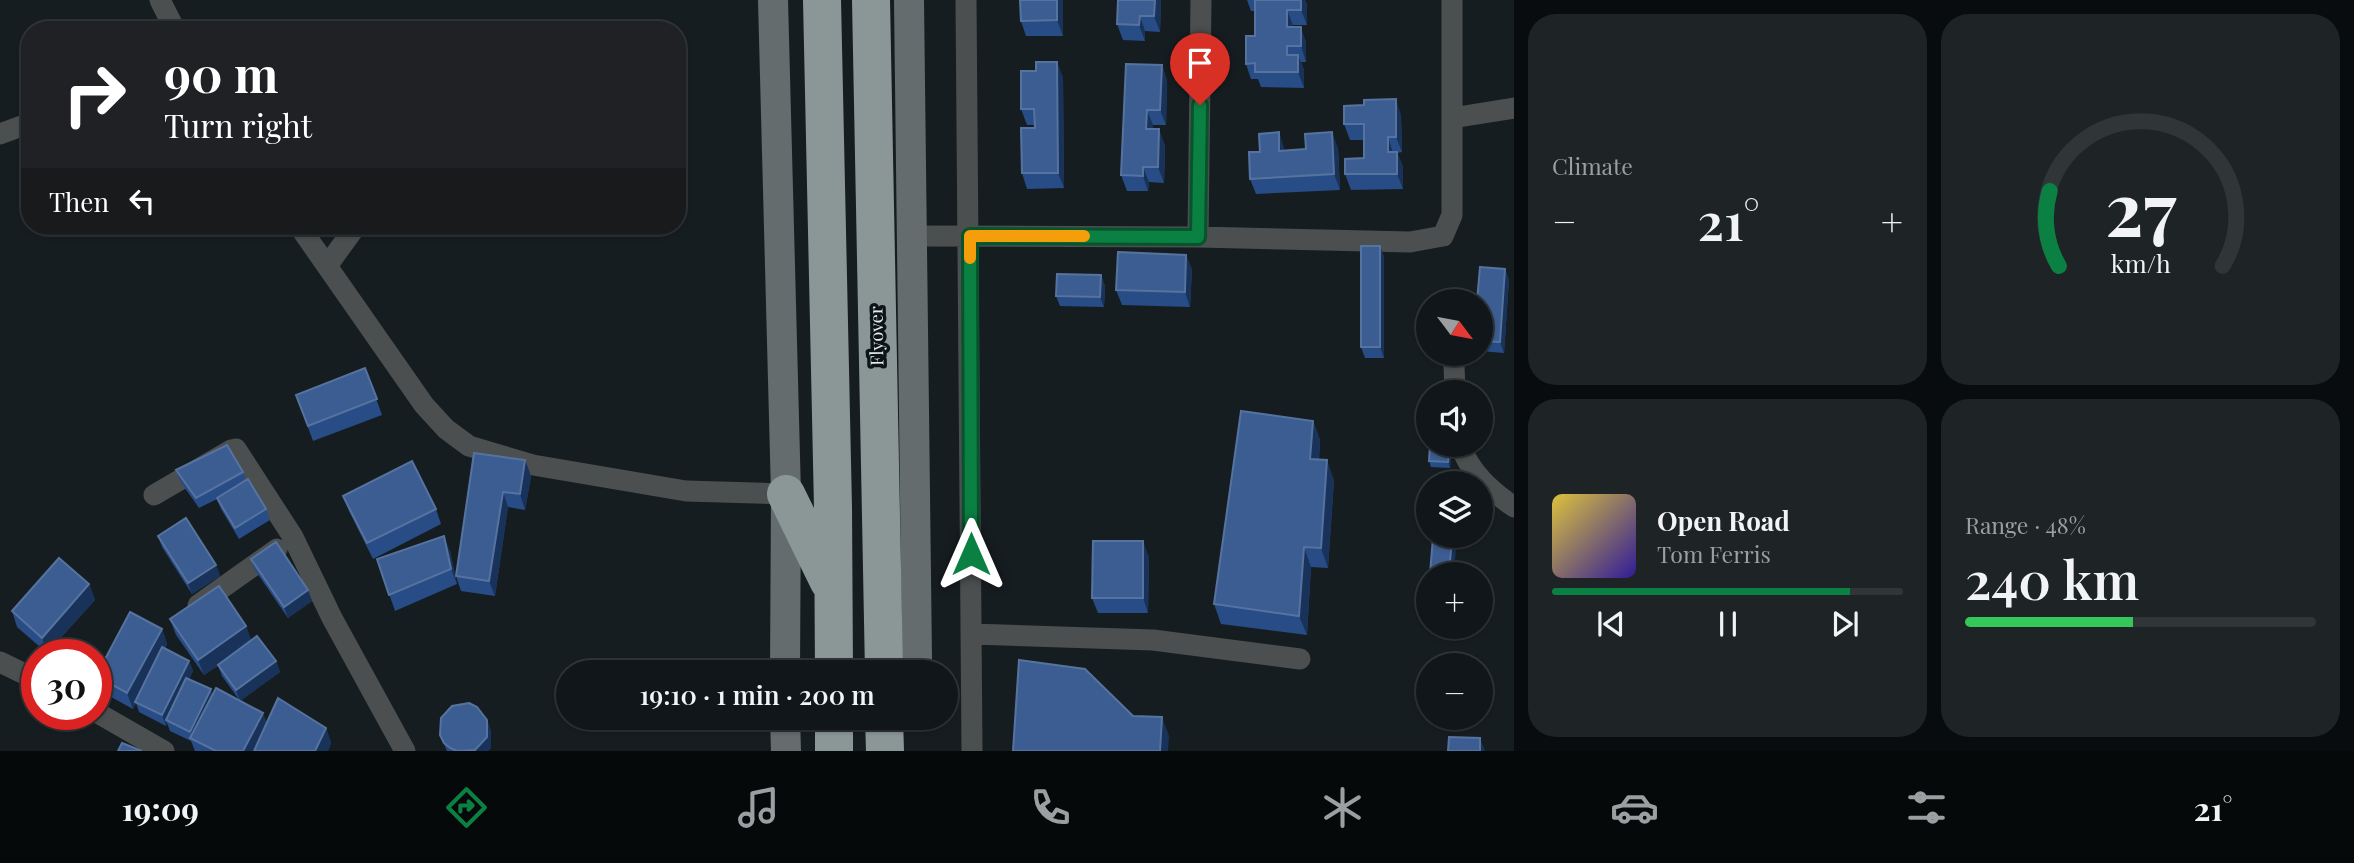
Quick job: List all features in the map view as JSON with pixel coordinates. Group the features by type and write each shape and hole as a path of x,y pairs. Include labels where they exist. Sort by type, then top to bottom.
{"highway":[{"path":"822,0 834,508 834,660"},
{"name":"Flyover","path":"871,0 884,660"},
{"path":"786,494 835,594"},
{"path":"834,730 834,751"}],"street":[{"path":"160,0 170,21"},
{"path":"773,0 786,494 785,660"},
{"path":"909,0 917,660"},
{"path":"967,0 972,751"},
{"path":"1198,237 1201,0"},
{"path":"912,236 1198,237 1410,242 1443,236 1452,215 1452,0"},
{"path":"1452,118 1514,108"},
{"path":"0,134 21,126"},
{"path":"305,235 425,405 446,429 469,446 533,465 686,491 786,494"},
{"path":"327,266 349,235"},
{"path":"154,495 231,450 236,449 243,456 293,537 332,618 405,751"},
{"path":"1464,457 1489,490 1514,508"},
{"path":"180,618 293,537"},
{"path":"971,634 1153,640 1300,659"},
{"path":"0,662 21,672"},
{"path":"112,721 164,751"},
{"path":"785,730 786,751"}],"building":[{"path":"1020,0 1057,0 1057,20 1021,21"},
{"path":"1118,0 1155,0 1154,16 1140,16 1139,25 1117,24"},
{"path":"1255,0 1301,0 1301,10 1287,10 1287,27 1301,27 1301,46 1287,46 1287,55 1298,55 1298,72 1255,72 1255,63 1246,64 1246,36 1255,36"},
{"path":"1036,62 1057,62 1058,173 1022,173 1021,128 1035,128 1034,109 1021,109 1021,71 1036,71"},
{"path":"1126,64 1162,65 1160,110 1147,110 1146,129 1159,129 1158,167 1143,167 1143,176 1121,175"},
{"path":"1396,99 1396,137 1388,137 1388,152 1397,152 1397,174 1345,174 1345,159 1364,158 1364,124 1344,124 1344,106 1364,105 1364,100"},
{"path":"1279,132 1279,151 1306,149 1305,134 1332,132 1334,174 1250,179 1249,152 1260,152 1259,134"},
{"path":"1361,246 1380,246 1380,347 1361,347"},
{"path":"1118,252 1186,255 1185,292 1116,290"},
{"path":"1480,267 1505,269 1500,342 1493,342 1493,289 1478,289"},
{"path":"1057,274 1101,275 1100,297 1056,296"},
{"path":"365,368 377,399 308,426 296,395"},
{"path":"1241,411 1313,421 1310,459 1327,460 1321,548 1304,547 1299,616 1214,604"},
{"path":"227,445 243,472 196,498 176,470"},
{"path":"474,453 525,460 520,494 503,492 489,581 456,576"},
{"path":"1429,457 1449,457 1448,462 1429,461"},
{"path":"412,461 436,509 367,543 343,496"},
{"path":"248,479 266,509 235,528 217,498"},
{"path":"186,518 216,565 188,583 158,536"},
{"path":"444,536 451,569 389,595 377,559"},
{"path":"1093,541 1143,541 1143,598 1092,598"},
{"path":"276,542 308,590 284,607 251,559"},
{"path":"1432,548 1451,548 1450,562 1431,562"},
{"path":"59,558 89,584 42,638 12,611"},
{"path":"219,586 246,626 198,660 170,619"},
{"path":"130,612 162,629 127,693 112,685 112,646"},
{"path":"257,636 276,661 236,690 218,665"},
{"path":"162,647 189,661 162,715 135,702"},
{"path":"1019,660 1085,669 1133,716 1162,717 1160,751 1013,751"},
{"path":"186,678 211,689 190,732 166,720"},
{"path":"216,688 263,713 243,751 216,751 190,738"},
{"path":"278,698 326,728 315,751 254,751"},
{"path":"469,703 477,707 487,720 487,737 475,750 457,751 444,743 440,735 441,718 452,706"},
{"path":"1449,737 1480,738 1480,751 1448,751"},
{"path":"122,743 142,751 118,751"}],"slow traffic":[{"path":"970,258 970,236 1084,236"}],"route":[{"path":"971,554 970,236 1198,237 1200,105"}]}
